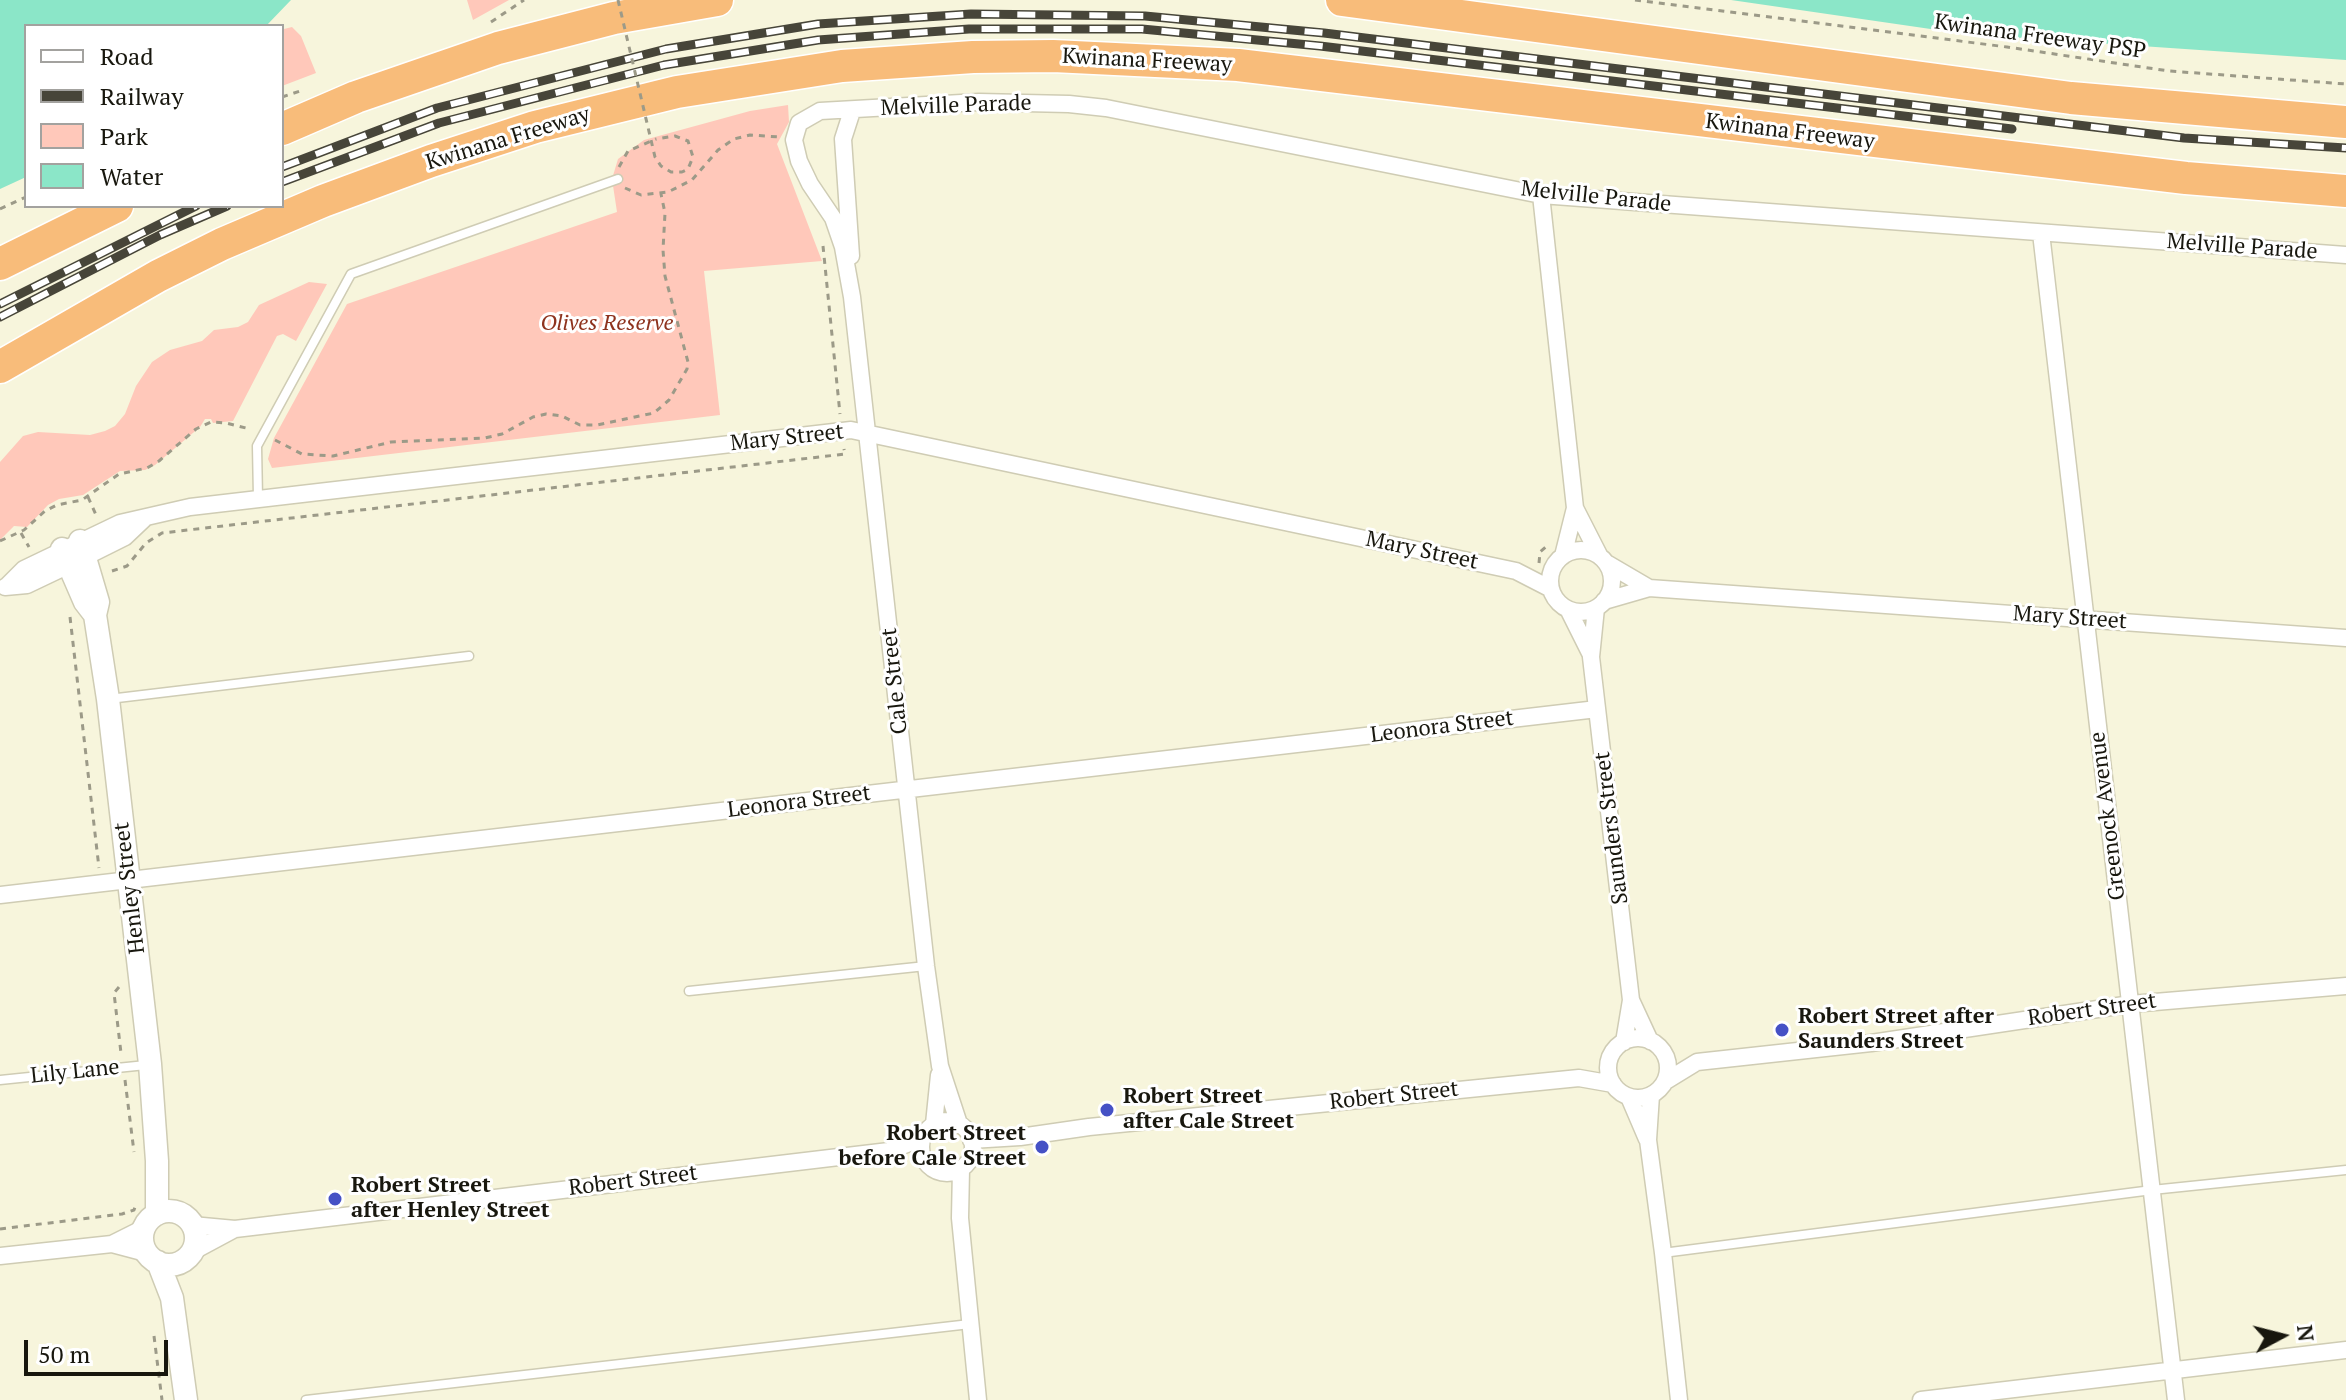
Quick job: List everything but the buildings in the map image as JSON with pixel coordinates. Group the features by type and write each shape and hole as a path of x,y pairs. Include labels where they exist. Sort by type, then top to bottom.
{"highway":[{"path":"284,128 356,97 498,48 614,18 717,0"},
{"path":"1342,0 2071,98 2346,122"},
{"name":"Kwinana Freeway","path":"0,367 158,276 222,244 323,201 431,161 535,127 677,92 842,66 973,57 1053,56 1238,65 2186,178 2346,191"},
{"path":"0,251 104,208"},
{"path":"0,264 113,208"}],"street":[{"name":"Melville Parade","path":"852,111 979,102 1069,104 1106,108 1541,195 2346,255"},
{"path":"794,140 799,123 820,111 852,111"},
{"name":"Cale Street","path":"852,111 843,139 851,231 852,297"},
{"name":"Cale Street","path":"794,140 799,161 810,184 833,218 843,247 852,297 926,966 940,1066 959,1124"},
{"path":"1541,195 1575,508 1612,582 1600,605"},
{"name":"Greenock Avenue","path":"2041,233 2176,1400"},
{"name":"Mary Street","path":"4,588 27,585 78,558 120,523 190,507 851,430 1516,571 1551,589 1556,599 1568,609 1584,612 1649,588 2346,638"},
{"path":"1551,589 1551,573 1559,560 1575,508"},
{"name":"Mary Street","path":"1516,571 1559,560 1580,550 1649,588"},
{"name":"Henley Street","path":"78,558 98,602 95,615 108,699 150,1064 157,1161 168,1220"},
{"name":"Saunders Street","path":"1600,605 1591,657 1631,1000 1624,1042"},
{"name":"Saunders Street","path":"1568,609 1591,657"},
{"name":"Leonora Street","path":"0,895 1597,709"},
{"name":"Robert Street","path":"1666,1081 1697,1062 1871,1043 2131,1004 2346,986"},
{"name":"Saunders Street","path":"1631,1000 1667,1060 1666,1081"},
{"path":"1648,1140 1629,1097 1613,1084 1609,1075 1610,1057 1624,1042 1634,1039 1656,1046"},
{"name":"Robert Street","path":"1656,1046 1697,1062"},
{"name":"Robert Street","path":"1579,1078 1610,1057"},
{"name":"Cale Street","path":"934,1124 940,1066"},
{"name":"Robert Street","path":"971,1140 1579,1078 1613,1084"},
{"path":"1629,1097 1651,1095 1666,1081"},
{"path":"1651,1095 1648,1140 1679,1400"},
{"path":"960,1218 920,1147 922,1138 934,1124 944,1121 959,1124 968,1131 971,1140 960,1218 978,1400"},
{"name":"Robert Street","path":"966,1164 1020,1137"},
{"name":"Robert Street","path":"168,1220 235,1229 889,1151 922,1138"},
{"name":"Robert Street","path":"889,1151 934,1169"},
{"path":"934,1169 956,1172 966,1164"},
{"path":"0,1256 112,1244 168,1220"},
{"path":"168,1220 142,1237 168,1258 186,1400"},
{"path":"168,1220 195,1234 168,1258"},
{"name":"Robert Street","path":"168,1258 235,1229"},
{"path":"112,1244 168,1258"},
{"path":"1921,1400 2346,1350"}],"lane":[{"path":"258,498 257,446 351,274 618,179"},
{"path":"108,699 469,656"},
{"path":"689,991 926,966"},
{"name":"Lily Lane","path":"0,1080 150,1064"},
{"path":"1663,1253 2152,1190 2346,1170"},
{"path":"306,1400 970,1324"}],"path":[{"path":"618,0 655,157 661,166 671,172 688,169 693,157 688,141 675,136 656,139 628,151 620,164 618,179 634,193 661,194 687,184 718,150 734,139 750,135 794,140"},
{"name":"Kwinana Freeway PSP","path":"1635,0 2007,47 2169,71 2346,84"},
{"path":"0,541 24,530 45,511 57,505 82,500 119,474 147,468 189,434 211,422 240,426 302,454 333,456 391,442 485,438 502,434 533,417 546,414 562,416 580,425 597,425 654,413 669,400 688,362 667,289 663,250 665,213 661,194"},
{"path":"0,209 24,198"},
{"path":"78,558 127,566 146,543 162,533 845,454 822,233"},
{"path":"70,617 101,883"},
{"path":"124,982 114,993 135,1158"},
{"path":"0,1229 122,1214 134,1210 136,1199"},
{"path":"153,1326 162,1400"}],"green space":[{"path":"467,0 509,0 473,20"},
{"path":"292,27 301,36 316,73 284,85 284,29"},
{"name":"Olives Reserve","path":"788,105 789,122 777,144 822,261 704,271 720,415 272,468 268,459 274,438 347,304 617,212 612,179 618,159 644,140 750,111"},
{"path":"309,282 327,284 296,341 283,334 277,336 233,421 213,423 211,419 205,419 200,427 155,465 145,470 120,471 83,495 59,499 48,505 27,527 14,526 0,540 0,462 23,436 38,432 90,435 115,426 125,414 136,386 152,362 170,350 202,341 214,330 238,327 248,322 259,305"}],"water":[{"path":"0,0 291,0 268,24 24,24 24,178 0,189"},
{"path":"1731,0 2346,0 2346,60 1965,34"}],"railway":[{"path":"284,166 437,108 666,49 818,24 971,14 1145,16 1324,33 2184,138 2346,148"},
{"path":"284,181 439,123 664,65 818,40 969,29 1142,29 1320,46 2012,129"},
{"path":"0,304 192,208"},
{"path":"0,317 160,235 222,208"}],"place":[{"name":"Robert Street after Saunders Street","path":"1782,1030"},
{"name":"Robert Street after Cale Street","path":"1107,1110"},
{"name":"Robert Street before Cale Street","path":"1042,1147"},
{"name":"Robert Street after Henley Street","path":"335,1199"}]}
